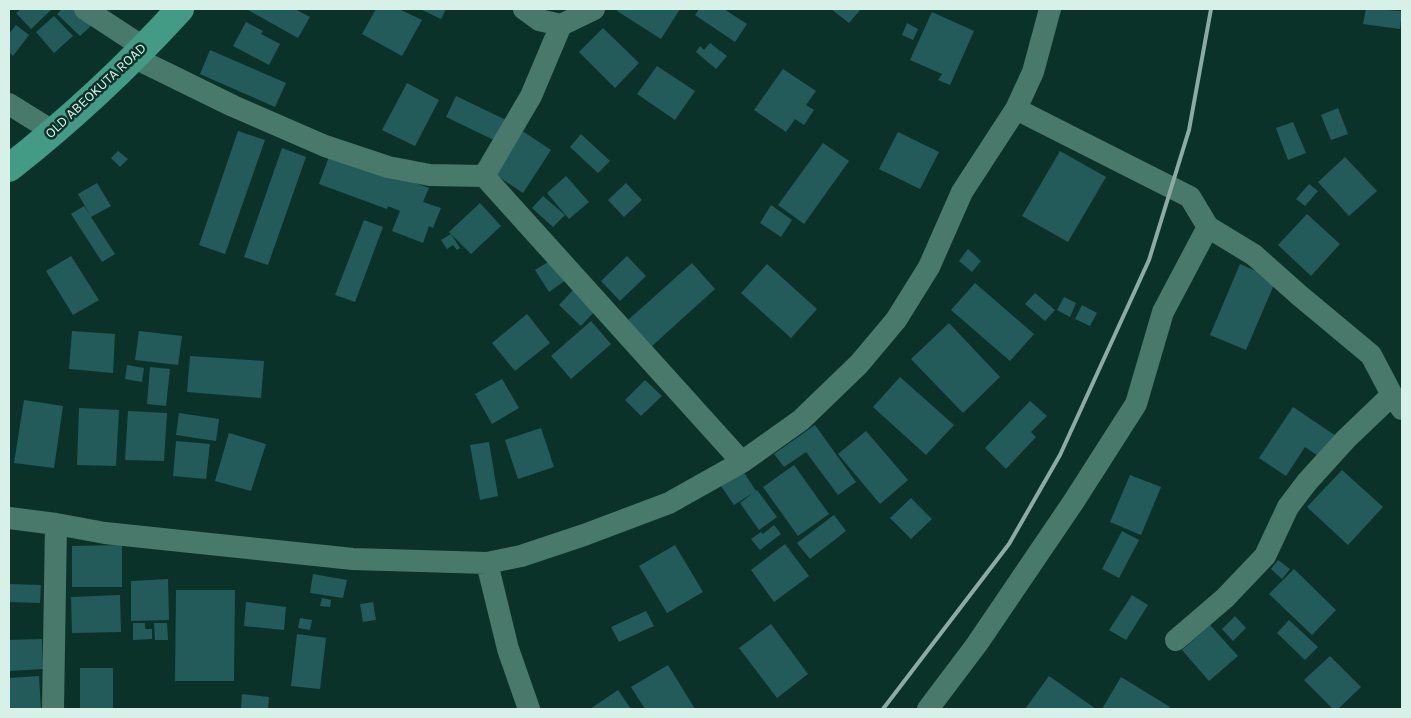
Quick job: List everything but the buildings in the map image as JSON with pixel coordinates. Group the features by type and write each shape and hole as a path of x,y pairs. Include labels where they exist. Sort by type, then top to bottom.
{"highway":[{"name":"OLD ABEOKUTA ROAD","path":"9,168 54,132 180,9"}],"street":[{"path":"85,9 138,52 233,106 325,146 388,167 430,175 484,176 742,462"},
{"path":"524,9 539,20 561,25 594,9"},
{"path":"9,518 105,533 353,559 487,563 521,556 575,538 669,502 742,462 801,420 859,364 896,320 929,268 962,192 1016,109 1033,72 1050,9"},
{"path":"484,176 531,96 561,25"},
{"path":"9,104 54,132"},
{"path":"1016,109 1190,197 1208,227 1254,255 1371,355 1397,402 1346,439 1307,482 1288,507 1265,556 1225,598 1176,640"},
{"path":"928,709 982,636 1074,501 1136,404 1163,312 1208,227"},
{"path":"53,709 56,524"},
{"path":"487,563 508,649 529,709"}],"railway":[{"path":"883,709 1009,544 1060,455 1149,260 1189,130 1211,9"}]}
